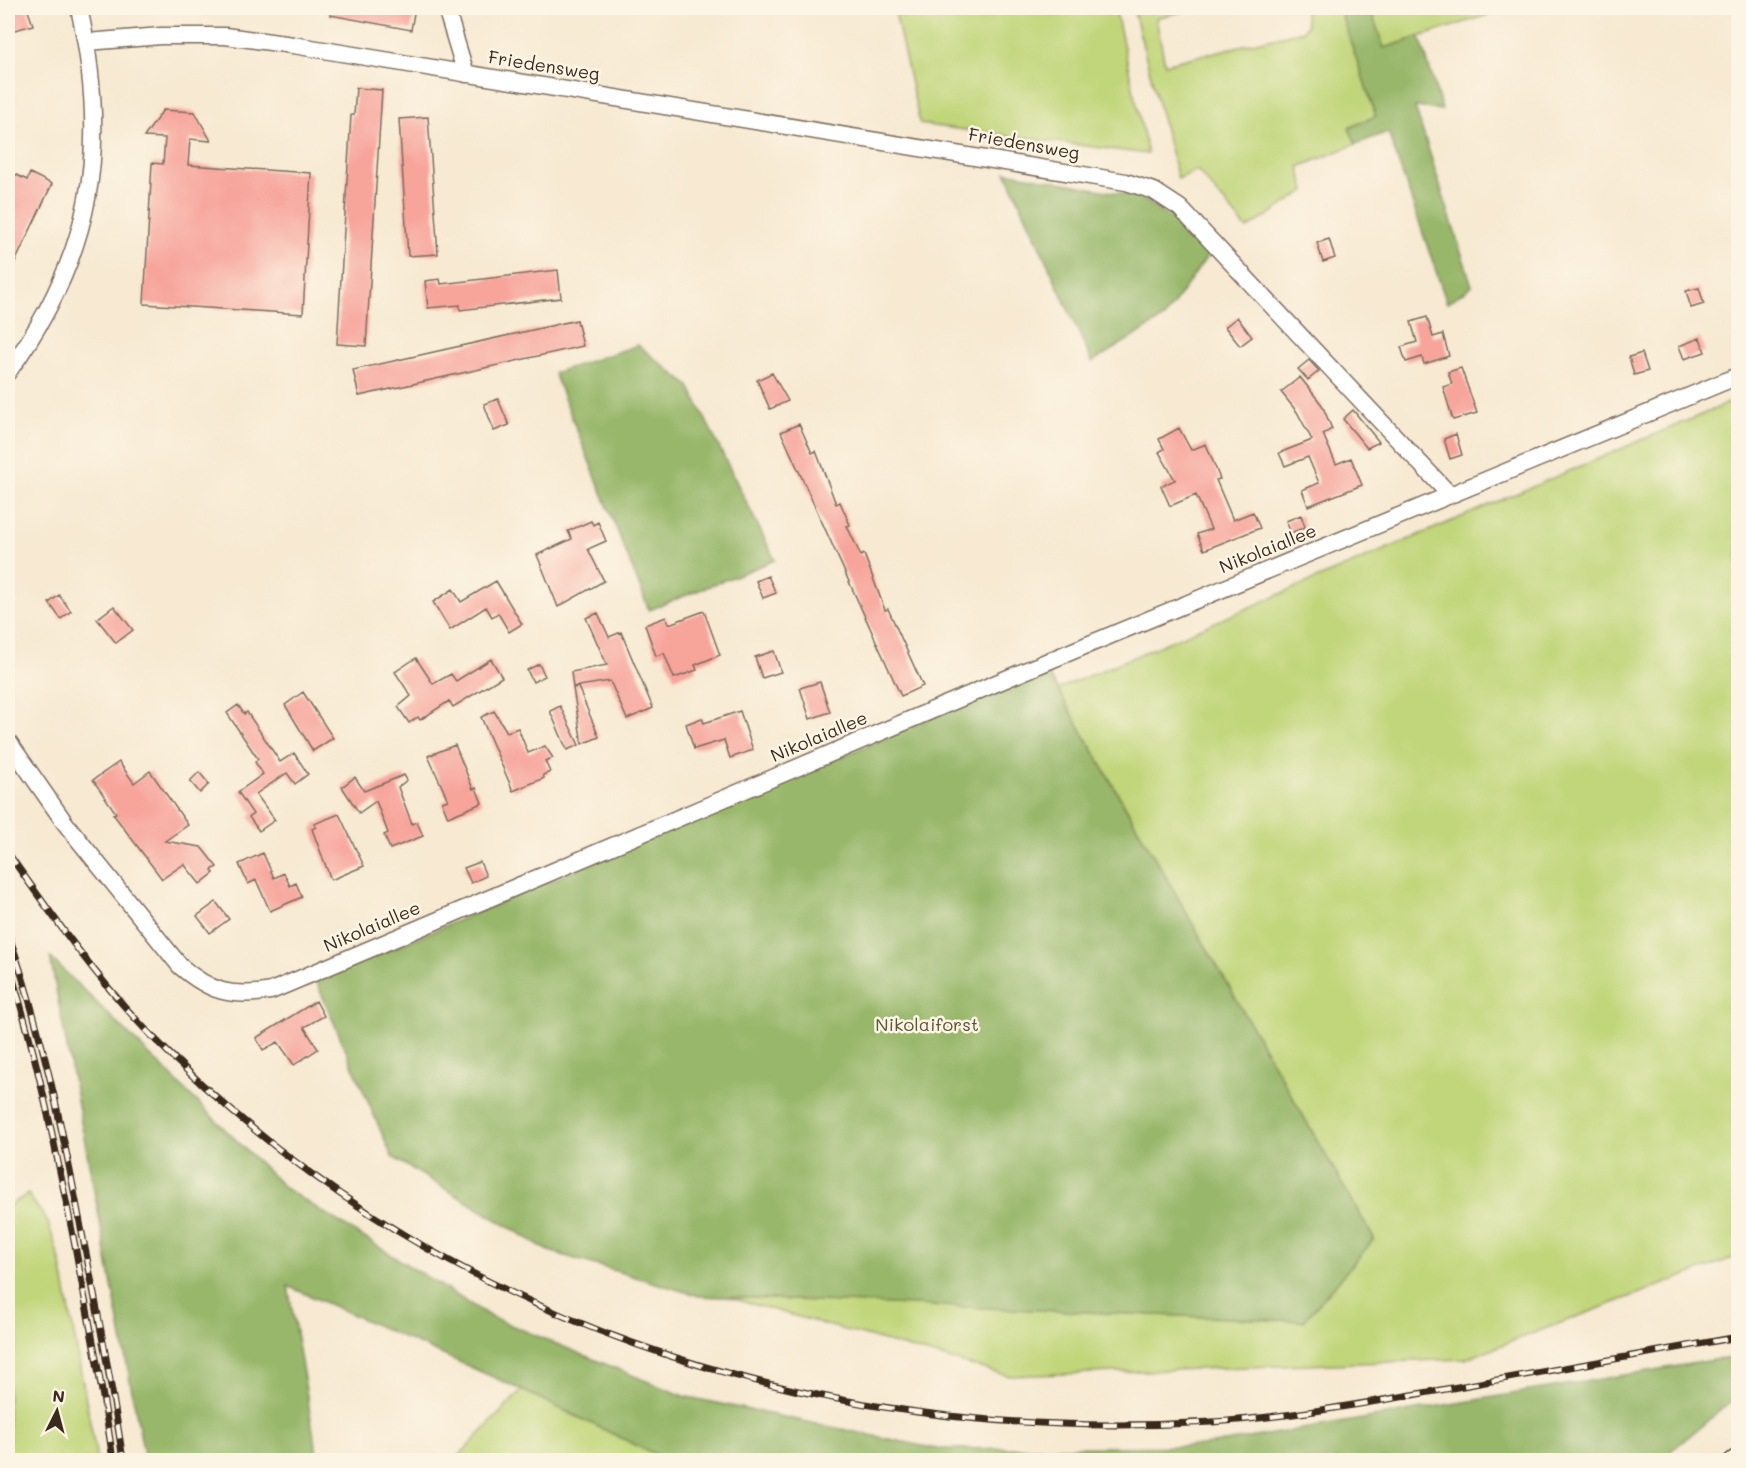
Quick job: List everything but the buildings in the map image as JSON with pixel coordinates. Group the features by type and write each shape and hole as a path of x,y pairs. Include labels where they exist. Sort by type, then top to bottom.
{"street":[{"path":"8,372 33,337 68,268 87,210 94,148 87,42 79,8"},
{"name":"Friedensweg","path":"446,8 466,74"},
{"name":"Friedensweg","path":"87,42 161,36 225,36 902,143 1126,182 1154,191 1180,208 1450,495"},
{"name":"Nikolaiallee","path":"8,741 64,823 180,966 199,983 222,992 247,995 272,991 1046,662 1738,376"}],"green space":[{"path":"894,8 1115,8 1148,154 920,124"},
{"path":"1133,8 1198,8 1156,18 1165,64 1303,31 1307,25 1304,8 1339,8 1376,116 1349,128 1356,144 1299,167 1305,191 1247,229 1197,170 1178,179"},
{"path":"1339,8 1370,8 1384,48 1420,37 1442,110 1415,107 1472,286 1447,303 1388,132 1356,144 1349,128 1376,116"},
{"path":"1370,8 1510,8 1384,48"},
{"path":"1006,172 1139,197 1175,221 1208,255 1164,318 1092,362"},
{"path":"638,345 689,386 775,560 649,610 554,373"},
{"path":"1738,399 1738,1256 1465,1359 1009,1376 727,1297 1304,1321 1374,1239 1058,689"},
{"name":"Nikolaiforst","path":"1046,669 1374,1239 1304,1321 699,1296 549,1251 392,1157 316,981"},
{"path":"50,957 286,1189 491,1317 683,1396 937,1449 1201,1446 1738,1356 1738,1396 1660,1460 667,1460 522,1390 288,1286 318,1460 145,1460"},
{"path":"28,1194 48,1222 61,1264 97,1460 8,1460 8,1206"},
{"path":"522,1390 667,1460 455,1460"}],"railway":[{"path":"8,853 91,966 145,1029 255,1130 374,1216 501,1287 634,1344 773,1385 917,1412 1063,1424 1212,1422 1272,1417 1362,1404 1738,1337"},
{"path":"8,933 31,1007 59,1119 104,1346 123,1460"},
{"path":"8,963 37,1068 53,1139 105,1406 113,1460"},
{"path":"1724,1460 1738,1449"}]}
